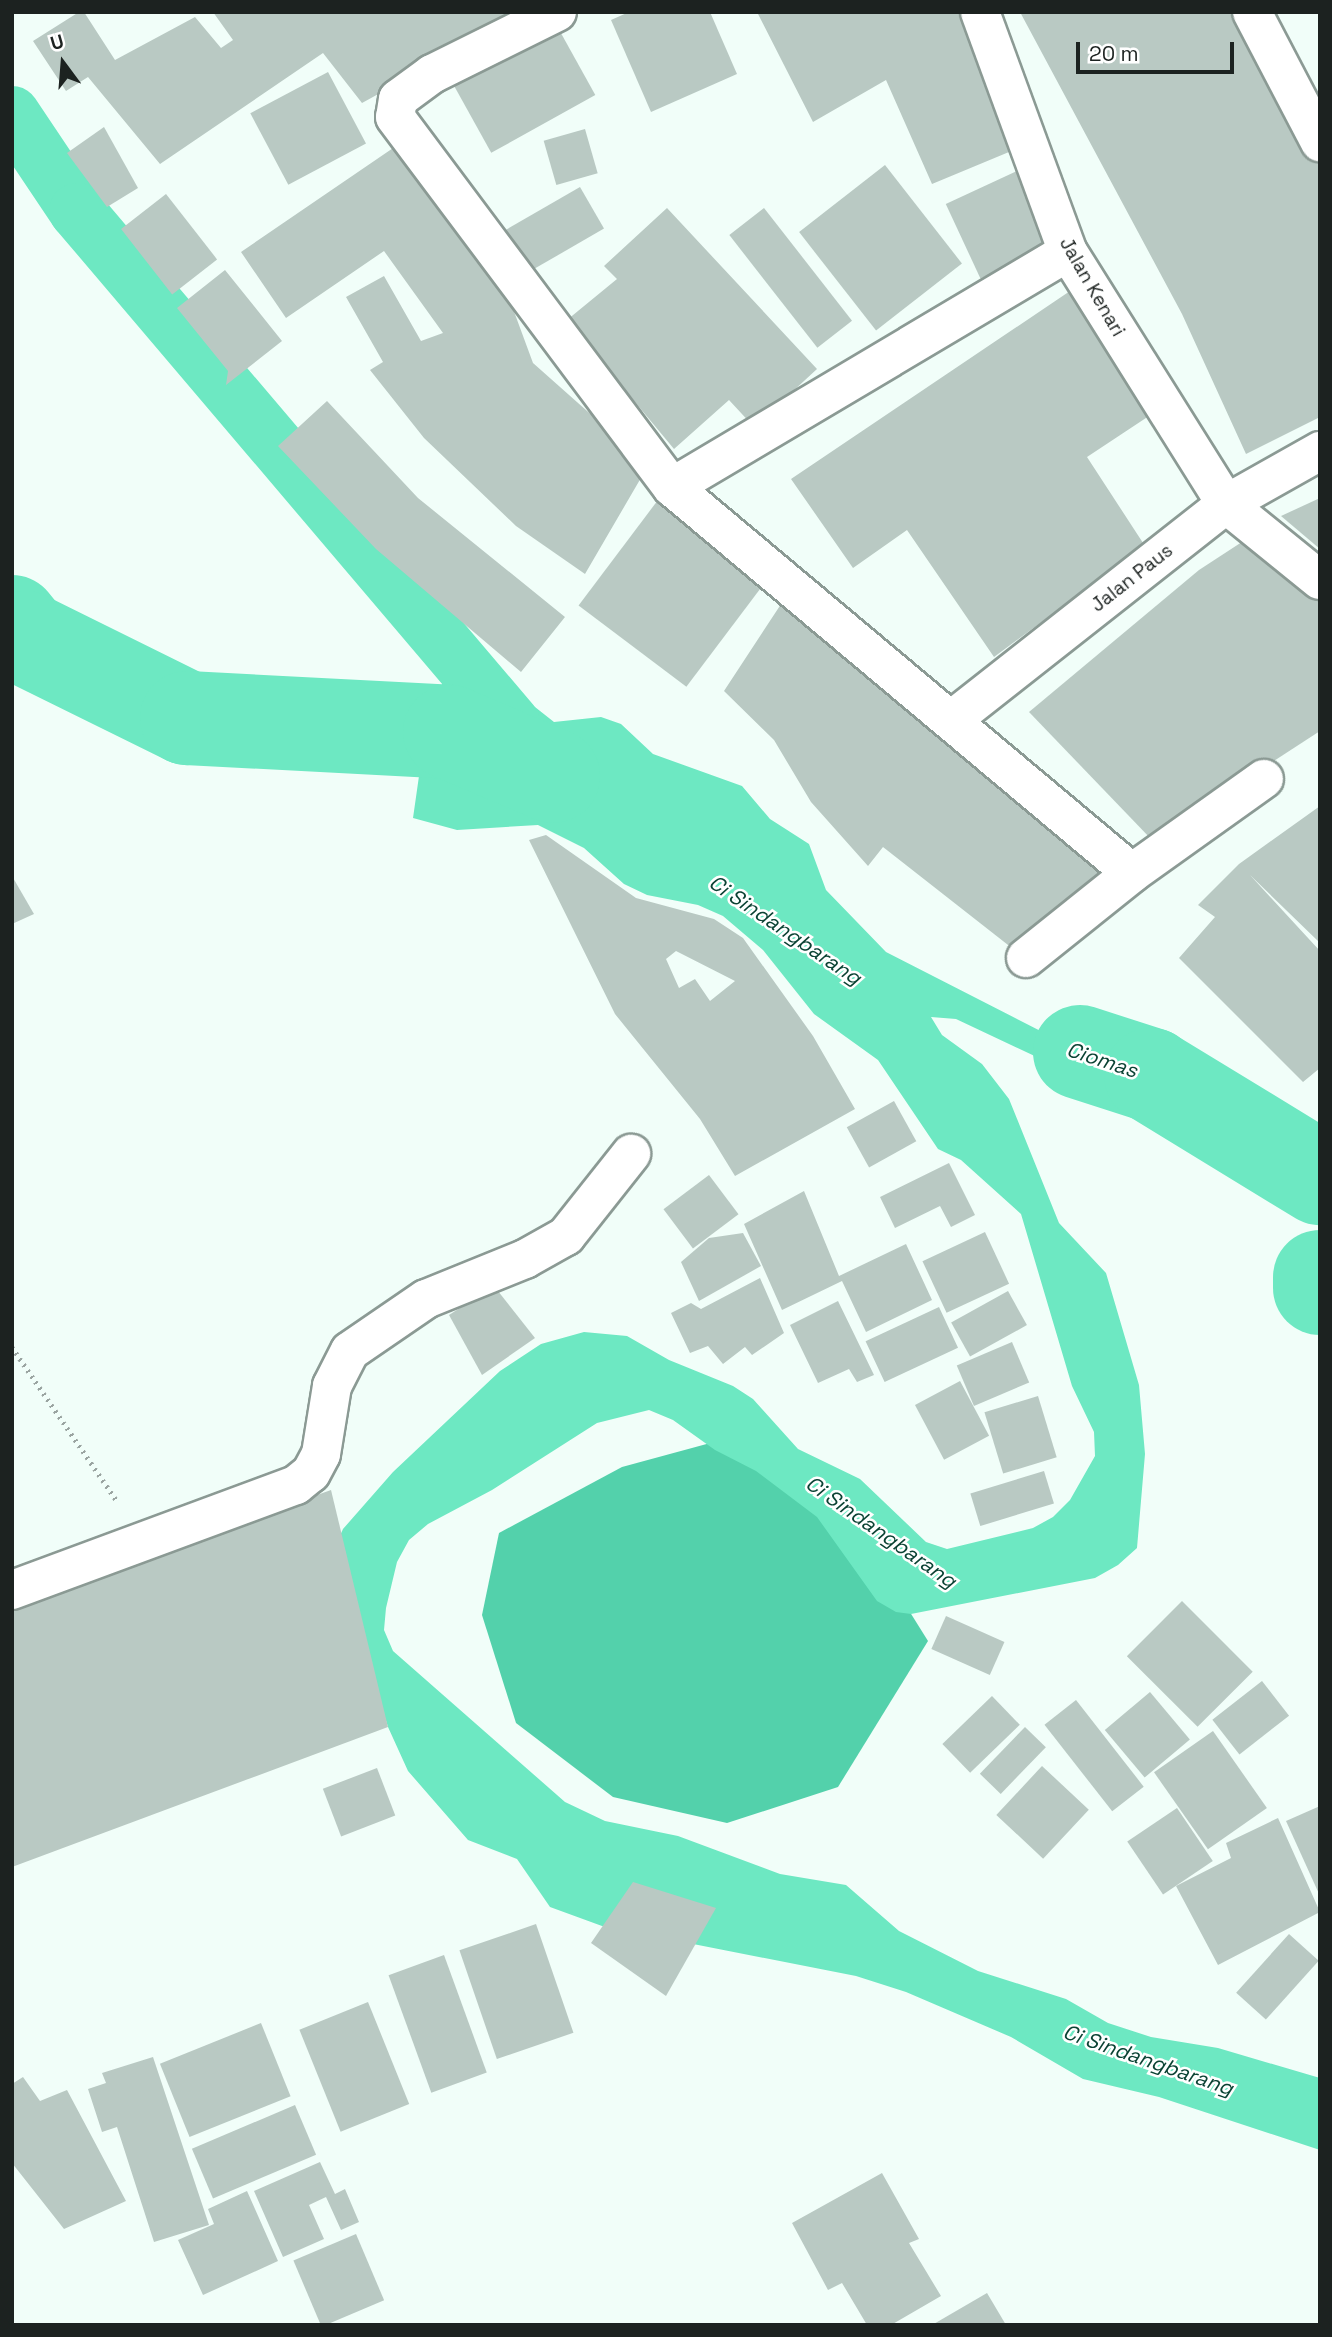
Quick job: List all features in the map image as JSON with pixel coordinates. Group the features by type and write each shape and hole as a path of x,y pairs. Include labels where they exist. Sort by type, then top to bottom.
{"street":[{"path":"557,12 432,74 398,99 395,117 672,487 953,719 1132,873"},
{"name":"Jalan Kenari","path":"980,12 1068,252 1226,504 1320,580"},
{"path":"1252,12 1320,142"},
{"path":"672,487 1068,252"},
{"name":"Jalan Paus","path":"953,719 1226,504 1320,451"},
{"path":"1026,958 1132,873 1264,779"},
{"path":"12,1590 296,1485 311,1473 321,1454 332,1386 350,1352 426,1299 525,1259 566,1236 631,1154"}],"path":[{"path":"12,1347 144,1539"}],"shaded area":[{"path":"714,1442 846,1510 928,1641 838,1787 727,1823 613,1797 516,1723 482,1615 499,1533 622,1467"}],"water":[{"path":"462,663 484,667 554,722 601,717 621,724 653,754 742,786 770,819 809,844 826,890 886,952 1068,1045 1136,1051 1202,1107 1238,1130 1216,1139 1148,1098 1073,1074 956,1019 931,1017 942,1035 982,1064 1009,1099 1059,1223 1106,1273 1139,1385 1145,1454 1137,1548 1118,1565 1095,1578 911,1614 896,1612 877,1601 817,1517 756,1471 715,1450 673,1420 649,1410 597,1423 492,1490 428,1524 409,1540 397,1562 386,1608 384,1630 393,1651 565,1802 605,1821 678,1836 780,1874 846,1885 899,1931 978,1971 1066,1999 1108,2023 1151,2037 1218,2048 1320,2078 1320,2150 1159,2097 1083,2079 1011,2037 906,1992 856,1976 602,1926 550,1907 517,1859 468,1840 408,1771 388,1727 333,1551 343,1529 393,1472 500,1371 541,1344 584,1332 627,1336 669,1360 733,1386 753,1399 798,1449 860,1479 926,1542 947,1549 1033,1528 1053,1517 1070,1500 1095,1456 1094,1432 1072,1386 1021,1214 961,1160 938,1149 878,1060 814,1014 763,950 723,916 698,905 647,895 624,884 584,848 538,825 457,830 413,818 420,769 442,700 442,673"}],"building":[{"path":"79,12 84,12 115,60 195,17 221,48 233,40 213,12 528,12 362,103 323,53 160,164 88,77 66,91 33,41"},
{"path":"629,12 710,12 737,74 651,112 611,20"},
{"path":"757,12 969,12 1021,147 932,184 886,80 813,122"},
{"path":"1020,12 1239,12 1320,163 1320,417 1246,454 1182,314"},
{"path":"557,26 595,95 491,153 453,84"},
{"path":"328,72 366,144 288,185 250,113"},
{"path":"104,127 138,188 107,207 67,153"},
{"path":"585,129 598,173 556,185 544,141"},
{"path":"399,144 505,287 533,363 631,450 645,471 585,574 516,526 424,438 370,370 383,362 346,297 384,276 421,341 443,333 384,251 286,318 241,252"},
{"path":"885,165 962,264 876,331 799,232"},
{"path":"1021,169 1056,243 980,278 946,204"},
{"path":"580,187 604,229 523,276 499,234"},
{"path":"166,194 217,259 172,294 121,229"},
{"path":"667,208 817,369 754,427 729,400 674,449 567,320 617,279 604,266"},
{"path":"764,208 852,321 817,348 729,235"},
{"path":"225,270 282,341 226,385 228,371 177,308"},
{"path":"1073,289 1155,412 1087,457 1145,546 994,657 907,530 853,568 791,479"},
{"path":"327,401 418,498 565,617 521,672 376,549 278,446"},
{"path":"661,496 769,577 686,687 579,605"},
{"path":"1320,498 1320,549 1281,516"},
{"path":"1248,538 1320,593 1320,731 1152,840 1029,712 1199,570"},
{"path":"789,592 1113,875 1017,952 883,847 868,866 811,802 774,740 724,691"},
{"path":"1320,806 1320,943 1250,875 1320,951 1320,1068 1303,1082 1179,958 1215,917 1198,905 1239,864"},
{"path":"546,835 636,898 714,919 743,938 813,1036 855,1109 735,1176 700,1119 615,1014 529,840","holes":["676,951 735,981 710,1001 695,979 679,988 666,959"]},
{"path":"12,876 34,914 12,924"},
{"path":"894,1101 916,1141 869,1167 847,1127"},
{"path":"949,1163 975,1215 951,1227 940,1206 895,1228 880,1197"},
{"path":"709,1175 738,1214 693,1248 663,1209"},
{"path":"804,1191 839,1276 906,1244 932,1300 866,1332 842,1281 782,1310 744,1224"},
{"path":"985,1232 1009,1284 947,1313 922,1261"},
{"path":"743,1233 761,1266 699,1301 681,1262 709,1238"},
{"path":"760,1278 784,1333 752,1355 745,1347 723,1364 708,1346 690,1353 671,1313 691,1303 701,1309"},
{"path":"494,1286 535,1338 482,1375 449,1315"},
{"path":"1008,1291 1027,1325 970,1357 951,1323"},
{"path":"838,1301 874,1375 857,1382 849,1369 818,1383 790,1325"},
{"path":"939,1307 958,1348 885,1382 866,1341"},
{"path":"1012,1342 1029,1383 974,1406 957,1365"},
{"path":"960,1381 989,1436 944,1460 915,1405"},
{"path":"1038,1396 1057,1457 1003,1474 984,1412"},
{"path":"1044,1471 1054,1504 980,1526 970,1494"},
{"path":"331,1490 388,1727 12,1867 12,1605"},
{"path":"1182,1601 1253,1672 1198,1727 1127,1656"},
{"path":"946,1616 1004,1642 990,1675 931,1649"},
{"path":"1262,1681 1289,1716 1239,1754 1212,1720"},
{"path":"1150,1692 1190,1739 1145,1777 1105,1730"},
{"path":"992,1696 1020,1725 970,1773 942,1744"},
{"path":"1076,1700 1144,1787 1112,1811 1044,1725"},
{"path":"1025,1727 1046,1747 1001,1794 980,1774"},
{"path":"1213,1731 1267,1808 1208,1849 1154,1772"},
{"path":"1042,1766 1089,1810 1043,1859 996,1815"},
{"path":"377,1768 395,1816 341,1836 323,1789"},
{"path":"1320,1806 1320,1896 1286,1821"},
{"path":"1177,1808 1213,1861 1163,1895 1127,1842"},
{"path":"1278,1818 1320,1912 1218,1965 1176,1886 1231,1858 1226,1843"},
{"path":"633,1882 716,1908 666,1996 591,1943"},
{"path":"536,1924 573,2033 497,2059 459,1950"},
{"path":"1289,1934 1319,1961 1266,2019 1236,1993"},
{"path":"444,1955 487,2072 431,2093 389,1975"},
{"path":"368,2002 409,2104 341,2132 299,2030"},
{"path":"261,2023 291,2096 190,2137 160,2064"},
{"path":"153,2057 209,2225 154,2242 117,2127 102,2132 88,2089 106,2083 102,2073"},
{"path":"23,2077 40,2101 67,2090 126,2201 64,2229 12,2163 12,2084"},
{"path":"295,2105 316,2155 213,2198 192,2149"},
{"path":"320,2162 335,2194 345,2189 359,2222 341,2230 326,2197 309,2205 324,2239 283,2257 254,2191"},
{"path":"882,2173 919,2239 909,2243 941,2296 891,2325 867,2325 842,2283 828,2290 792,2223"},
{"path":"247,2191 278,2261 203,2295 178,2240 214,2224 208,2209"},
{"path":"356,2234 384,2300 321,2325 293,2261"},
{"path":"987,2293 1006,2325 932,2325"}],"waterway":[{"path":"12,114 77,211 512,723"},
{"name":"Ci Sindangbarang","path":"12,622 25,638 187,718 450,732 553,776"},
{"name":"Ciomas","path":"1080,1052 1151,1075 1320,1178"},
{"name":"Ciomas","path":"1320,1277 1320,1288"}]}
